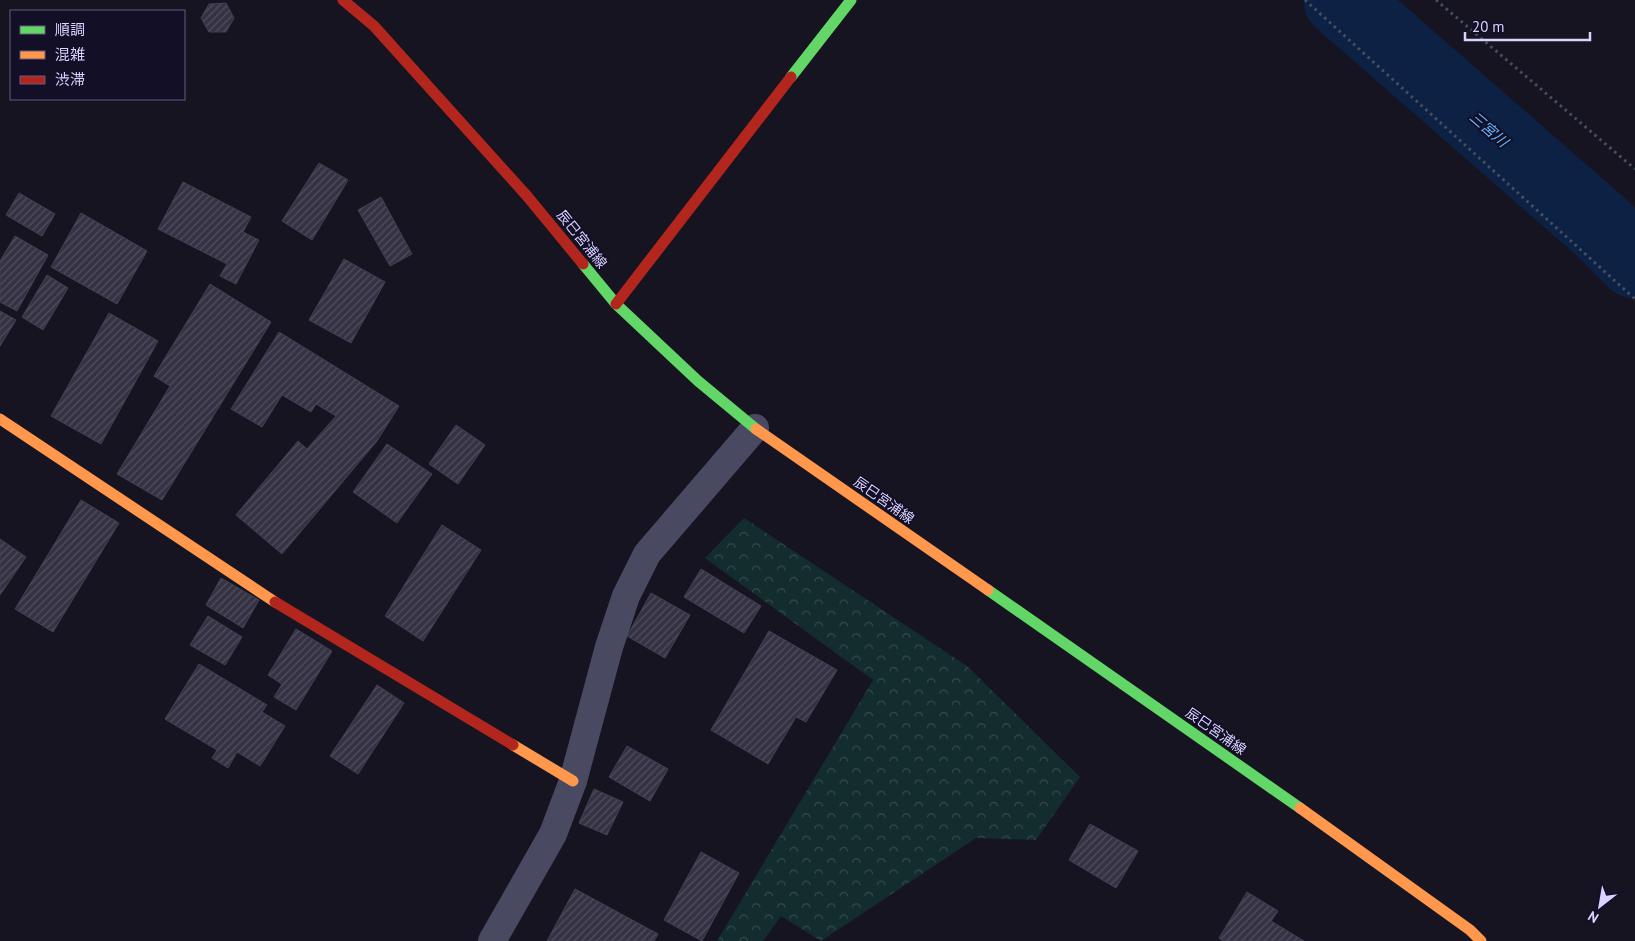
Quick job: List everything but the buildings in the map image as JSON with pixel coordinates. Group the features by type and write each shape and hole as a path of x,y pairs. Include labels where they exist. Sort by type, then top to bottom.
{"main road":[{"name":"辰巳宮浦線","path":"343,0 374,26 527,196 616,304 698,381 755,428 1302,810 1470,930 1481,941"},
{"path":"616,304 851,0"},
{"path":"0,419 280,605 574,781"}],"street":[{"path":"492,941 553,834 574,781 609,647 626,596 647,554 755,428"}],"path":[{"path":"1304,0 1635,299"},
{"path":"1436,0 1635,169"}],"green space":[{"path":"744,518 967,666 1080,777 1036,840 976,838 821,941 781,916 763,941 717,941 873,680 705,558"}],"waterway":[{"name":"三宮川","path":"1341,0 1601,227 1635,261"}],"traffic: fast":[{"path":"791,77 851,0"},
{"path":"583,264 616,304 698,381 756,429"},
{"path":"988,590 1300,808"}],"traffic: slow":[{"path":"0,419 275,602"},
{"path":"756,429 988,590"},
{"path":"513,745 573,781"},
{"path":"1300,808 1470,930 1481,941"}],"traffic: jam":[{"path":"343,0 374,26 527,196 583,264"},
{"path":"616,304 791,77"},
{"path":"275,602 513,745"}]}
